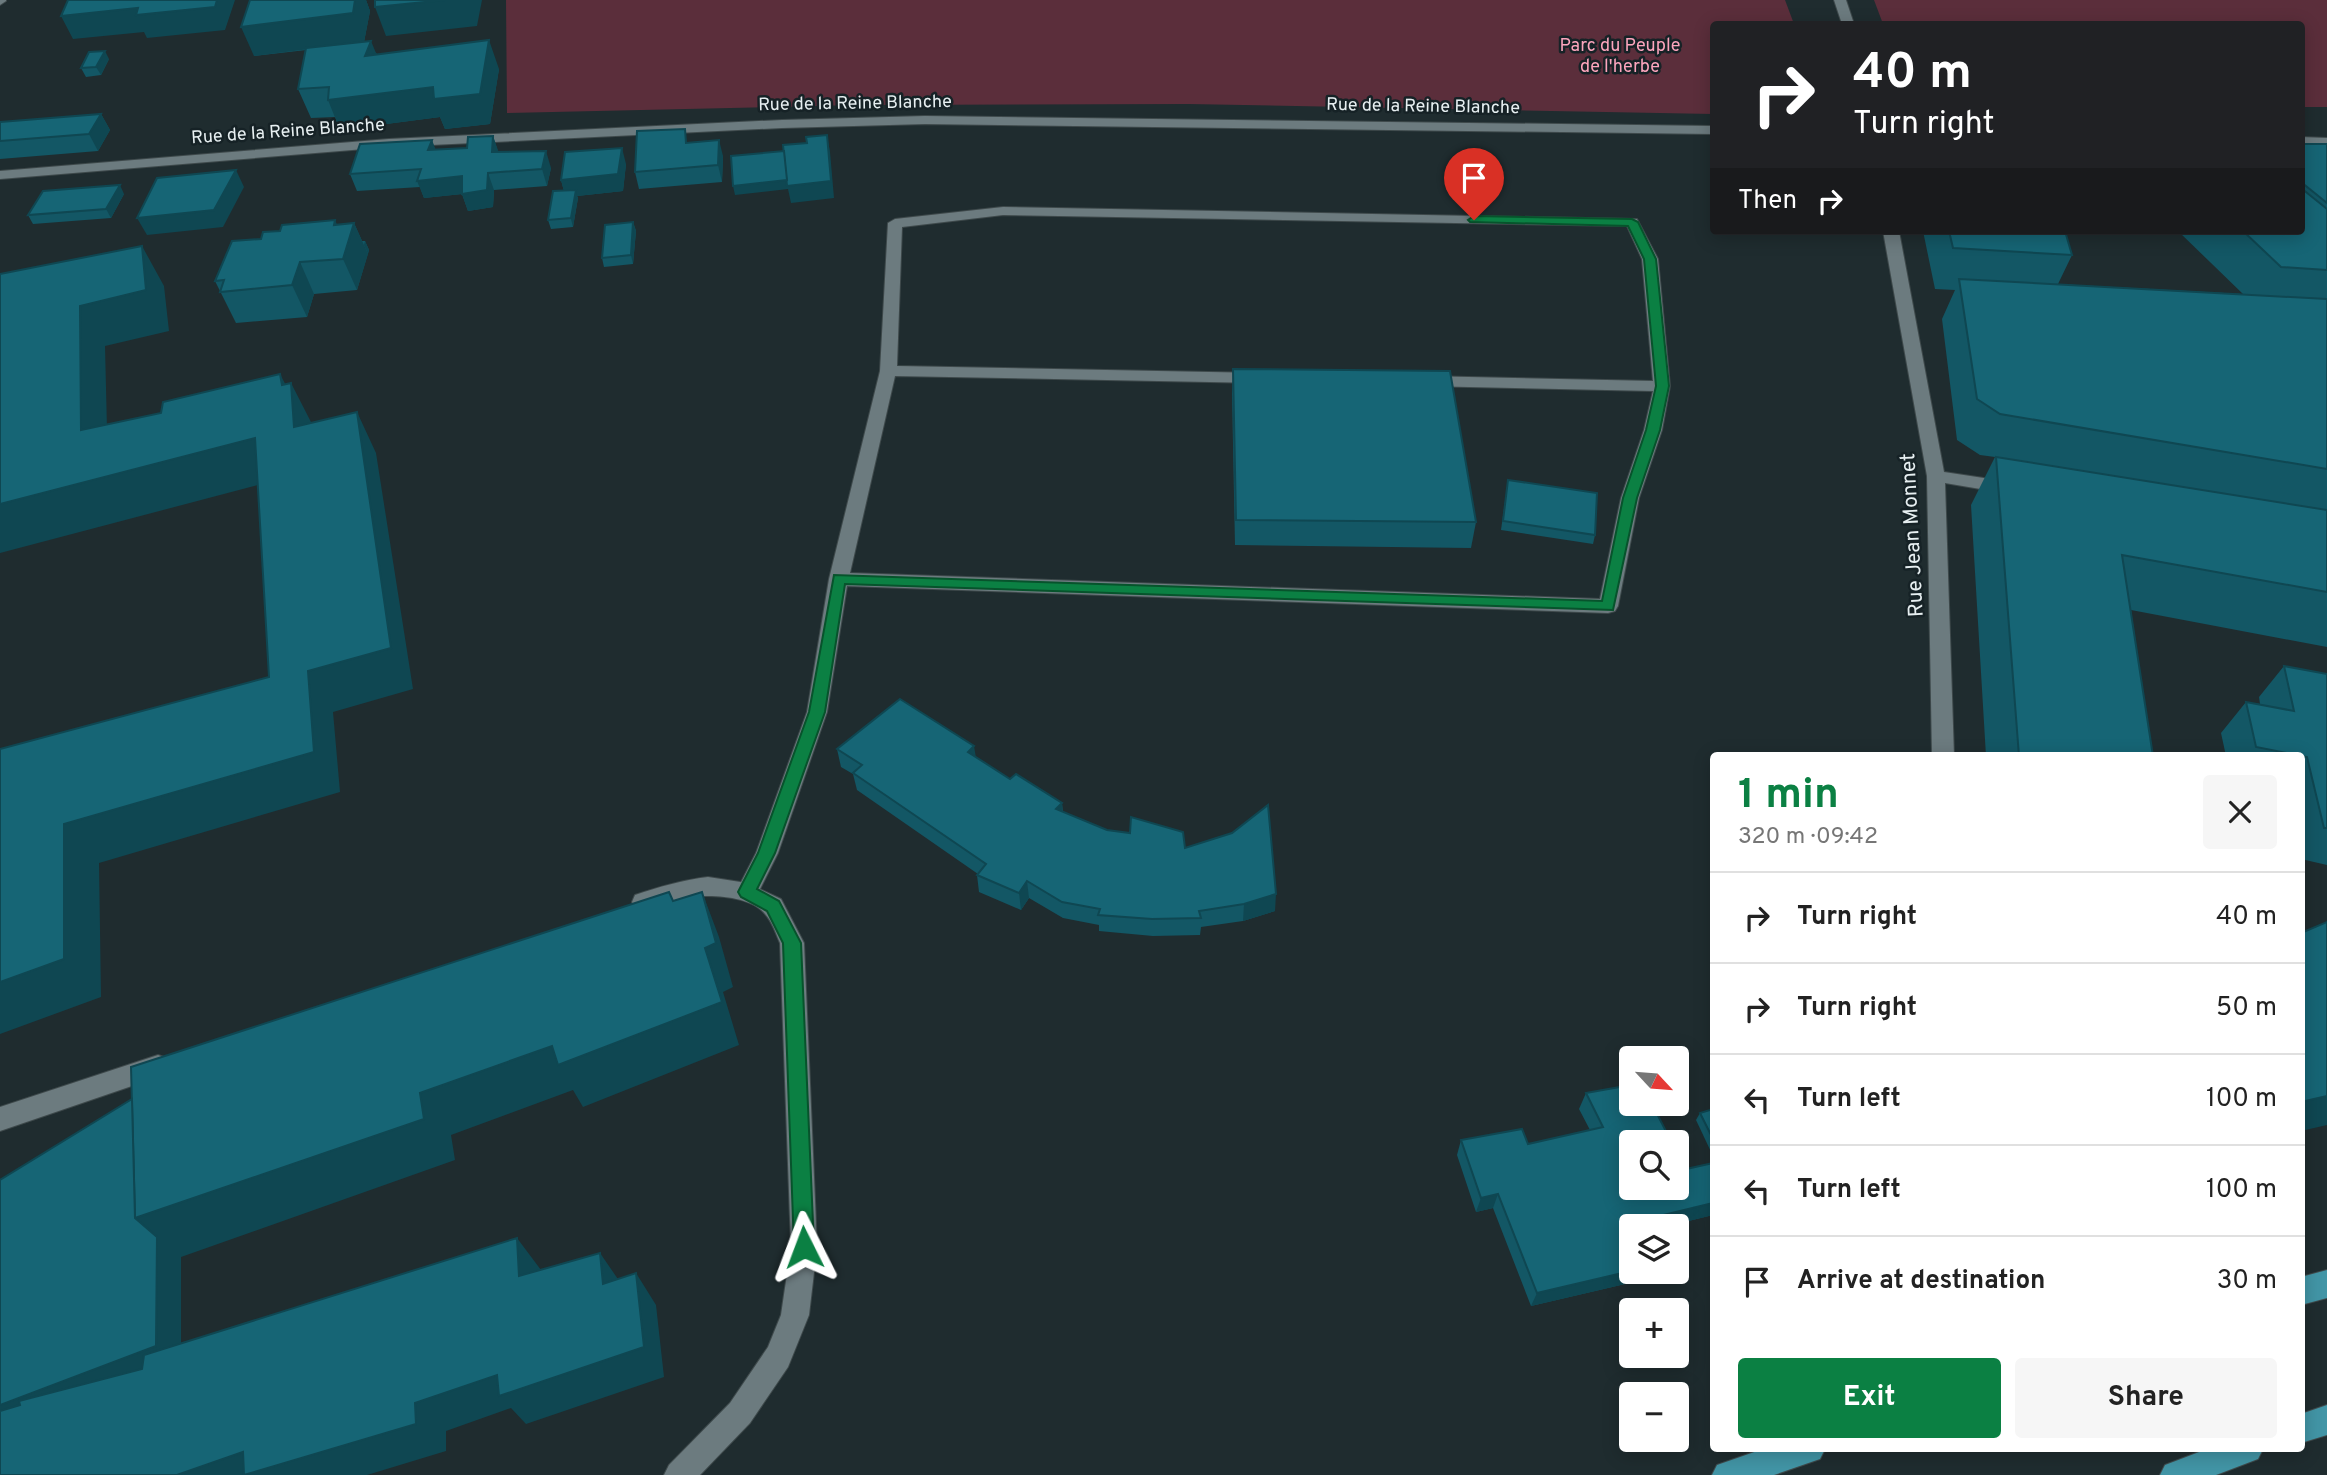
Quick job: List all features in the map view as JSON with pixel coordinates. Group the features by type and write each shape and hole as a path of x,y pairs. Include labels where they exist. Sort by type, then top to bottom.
{"main road":[{"path":"2305,1290 2327,1284"},
{"path":"2305,1428 2327,1420"},
{"path":"1727,1475 1800,1452"},
{"path":"2175,1475 2240,1452"}],"street":[{"path":"1840,0 1847,21"},
{"name":"Rue de la Reine Blanche","path":"0,175 389,143 925,120 1710,130"},
{"path":"2305,141 2327,142"},
{"path":"747,892 767,853 817,712 839,579 888,371 895,223 1003,211 1632,222 1650,259 1662,386 1653,430 1630,498 1608,606 839,579"},
{"name":"Rue Jean Monnet","path":"1892,235 1936,476 1943,752"},
{"path":"888,371 1279,379"},
{"path":"1402,381 1662,386"},
{"path":"1936,476 2032,491"},
{"path":"621,909 683,889 708,886 747,892 773,906 792,943 804,1247 795,1315 778,1357 740,1413 679,1475"},
{"path":"0,1119 183,1057"}],"green space":[{"name":"Parc du Peuple de l'herbe","path":"506,0 1785,0 1793,21 1710,21 1710,114 1188,104 857,105 507,113"},
{"path":"1874,0 2327,0 2327,107 2305,107 2305,21 1882,21"}],"building":[{"path":"68,0 217,0 215,7 136,15 138,8 61,16"},
{"path":"250,0 355,0 353,13 241,27"},
{"path":"375,0 445,0 375,7"},
{"path":"489,40 480,94 434,99 433,87 328,100 329,87 298,89 306,48 371,41 365,56"},
{"path":"105,51 96,67 81,68 89,52"},
{"path":"101,114 89,134 0,141 0,122"},
{"path":"685,129 686,143 719,140 718,165 635,172 637,131"},
{"path":"827,135 831,181 787,186 783,145 807,143 806,137"},
{"path":"493,136 492,152 546,151 542,169 488,173 487,190 462,194 462,176 417,181 421,169 350,174 360,144 432,140 428,150 467,148 468,137"},
{"path":"2305,144 2327,144 2327,203 2305,185"},
{"path":"622,148 618,174 561,180 565,152"},
{"path":"784,151 787,180 733,186 731,156"},
{"path":"236,170 214,210 137,218 157,178"},
{"path":"120,185 106,209 28,215 43,191"},
{"path":"576,190 571,218 548,220 553,191"},
{"path":"2305,191 2327,209 2327,270 2281,267 2247,235 2305,235"},
{"path":"335,220 334,225 354,223 343,259 300,262 292,285 220,292 224,280 215,281 232,241 261,239 263,232 280,231 282,225"},
{"path":"633,222 631,255 602,258 605,225"},
{"path":"1950,235 2066,235 2072,255 1953,248"},
{"path":"142,246 146,290 80,306 81,430 161,413 163,402 280,374 282,385 291,383 294,427 357,412 391,648 308,671 314,752 64,824 64,959 0,982 0,749 269,677 255,438 0,504 0,274"},
{"path":"1959,279 2327,299 2327,469 2000,414 1977,399"},
{"path":"1233,369 1450,371 1476,522 1236,520"},
{"path":"1996,457 2327,510 2327,592 2122,555 2152,752 2019,752"},
{"path":"1508,480 1597,493 1595,535 1503,521"},
{"path":"2284,666 2327,674 2327,828 2324,828 2305,752 2282,752 2256,747 2246,702 2294,711"},
{"path":"900,699 974,746 968,752 1010,779 1016,774 1062,803 1056,809 1107,830 1130,833 1131,817 1183,832 1185,848 1232,833 1268,805 1276,894 1244,904 1199,911 1201,918 1152,919 1098,915 1100,909 1062,902 1027,881 1019,893 977,875 986,864 853,773 862,765 837,749"},
{"path":"669,892 673,901 702,892 716,943 705,948 722,1002 558,1065 552,1046 420,1093 424,1119 135,1218 131,1067"},
{"path":"2327,922 2327,1096 2305,1101 2305,931"},
{"path":"1619,1087 1619,1116 1658,1116 1665,1130 1619,1130 1619,1200 1689,1200 1689,1168 1710,1164 1710,1204 1668,1214 1619,1214 1619,1274 1537,1293 1498,1194 1481,1198 1461,1140 1522,1129 1528,1144 1603,1127 1586,1093"},
{"path":"132,1099 135,1218 157,1237 156,1346 0,1405 0,1180"},
{"path":"1710,1110 1710,1133 1700,1113"},
{"path":"517,1238 519,1276 600,1253 603,1284 636,1273 644,1347 499,1396 497,1375 415,1403 416,1424 244,1475 243,1452 177,1475 0,1475 0,1411 20,1405 19,1401 142,1369 144,1355"}],"route":[{"path":"804,1247 792,943 773,906 747,892 767,853 817,712 839,579 1608,606 1630,498 1653,430 1662,386 1650,259 1632,222 1474,220"}]}
